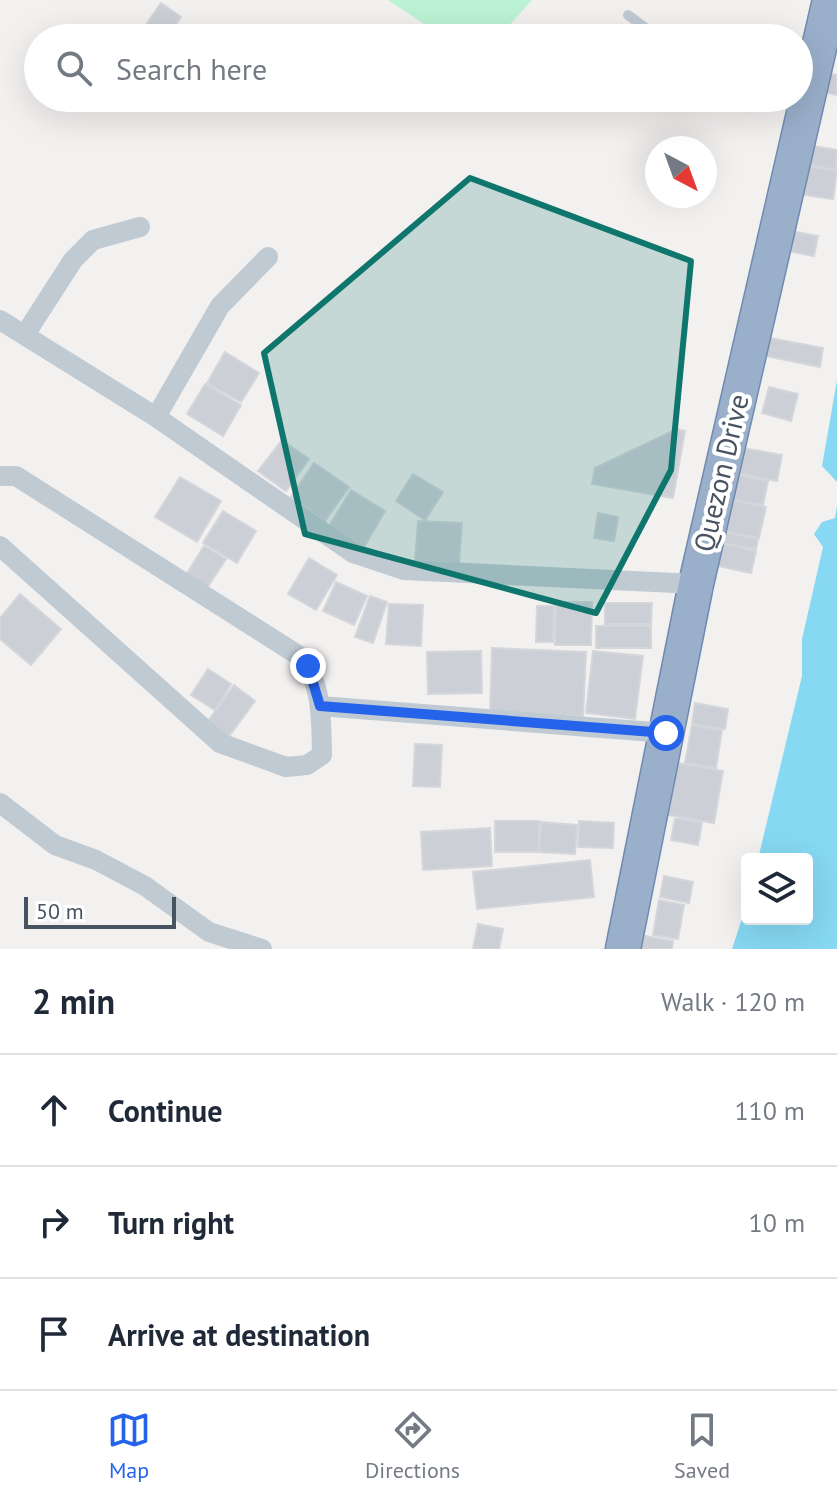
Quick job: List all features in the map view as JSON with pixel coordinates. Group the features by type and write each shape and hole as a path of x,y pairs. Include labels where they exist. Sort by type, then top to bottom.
{"highway":[{"name":"Quezon Drive","path":"813,67 830,0"},
{"name":"Quezon Drive","path":"623,949 696,584 802,112"}],"street":[{"path":"26,333 73,260 93,240 140,227"},
{"path":"156,417 220,306 268,257"},
{"path":"0,320 26,333 156,417 353,553 404,570 696,584"},
{"path":"0,476 16,476 301,657 308,666 320,706 322,755 307,765 286,767 232,750 204,730 0,546"},
{"path":"320,706 666,733"},
{"path":"0,803 55,845 96,860 145,886 209,932 262,949"}],"lane":[{"path":"628,15 640,24"}],"highlighted area":[{"path":"470,178 691,261 671,470 596,613 305,534 264,353"}],"green space":[{"path":"388,0 532,0 511,24 424,24"}],"water":[{"path":"837,380 837,482 822,466"},
{"path":"837,506 837,949 732,949 741,921 741,925 813,925 813,853 759,853 802,676 802,639 823,547 814,534 822,522 835,518"}],"building":[{"path":"161,3 181,17 176,24 147,24"},
{"path":"827,73 837,75 837,95 822,92"},
{"path":"813,146 837,150 836,170 810,165"},
{"path":"809,166 837,171 833,199 804,195"},
{"path":"786,230 818,236 814,256 782,250"},
{"path":"770,338 823,348 820,367 766,356"},
{"path":"225,352 259,373 241,402 207,383"},
{"path":"205,384 241,405 223,436 187,414"},
{"path":"769,387 798,394 791,421 762,413"},
{"path":"677,429 685,431 673,498 592,484 595,468"},
{"path":"282,440 309,459 286,491 258,471"},
{"path":"742,448 782,455 777,481 737,473"},
{"path":"314,463 349,487 325,521 291,497"},
{"path":"413,474 443,492 425,520 396,501"},
{"path":"737,475 768,481 763,505 732,499"},
{"path":"180,477 221,501 197,542 155,517"},
{"path":"351,490 385,511 361,552 326,531"},
{"path":"731,500 766,507 759,538 724,531"},
{"path":"223,511 256,531 237,563 203,543"},
{"path":"598,513 618,517 614,541 594,538"},
{"path":"418,521 462,523 459,563 415,561"},
{"path":"724,532 758,539 756,549 722,543"},
{"path":"722,544 756,551 751,573 718,566"},
{"path":"204,546 226,559 205,591 184,578"},
{"path":"309,558 337,575 316,610 288,594"},
{"path":"336,582 367,596 354,625 323,611"},
{"path":"20,594 61,629 31,665 0,639 0,618"},
{"path":"370,596 387,602 373,643 355,637"},
{"path":"556,602 592,602 591,645 555,645"},
{"path":"605,603 652,603 651,624 605,624"},
{"path":"389,604 423,605 421,646 386,644"},
{"path":"537,606 554,606 553,642 536,642"},
{"path":"596,626 651,626 651,648 596,648"},
{"path":"492,648 586,652 583,716 490,713"},
{"path":"481,651 482,693 428,694 427,652"},
{"path":"593,651 643,656 635,719 586,713"},
{"path":"208,669 231,684 215,710 191,695"},
{"path":"234,685 255,701 227,739 206,724"},
{"path":"695,703 728,709 725,729 692,724"},
{"path":"692,725 722,730 716,768 685,763"},
{"path":"415,744 442,745 440,787 413,786"},
{"path":"677,763 723,771 714,823 668,815"},
{"path":"675,818 702,823 698,845 671,840"},
{"path":"495,821 539,821 538,852 495,852"},
{"path":"579,821 614,823 613,848 578,847"},
{"path":"541,822 577,825 575,854 539,852"},
{"path":"490,828 492,866 423,870 421,832"},
{"path":"590,860 594,897 477,909 473,872"},
{"path":"664,876 693,882 689,903 660,897"},
{"path":"659,900 684,905 678,939 653,935"},
{"path":"478,924 503,929 499,949 473,949"},
{"path":"640,935 673,941 672,949 638,949"}],"route":[{"path":"308,666 320,706 666,733"}]}
